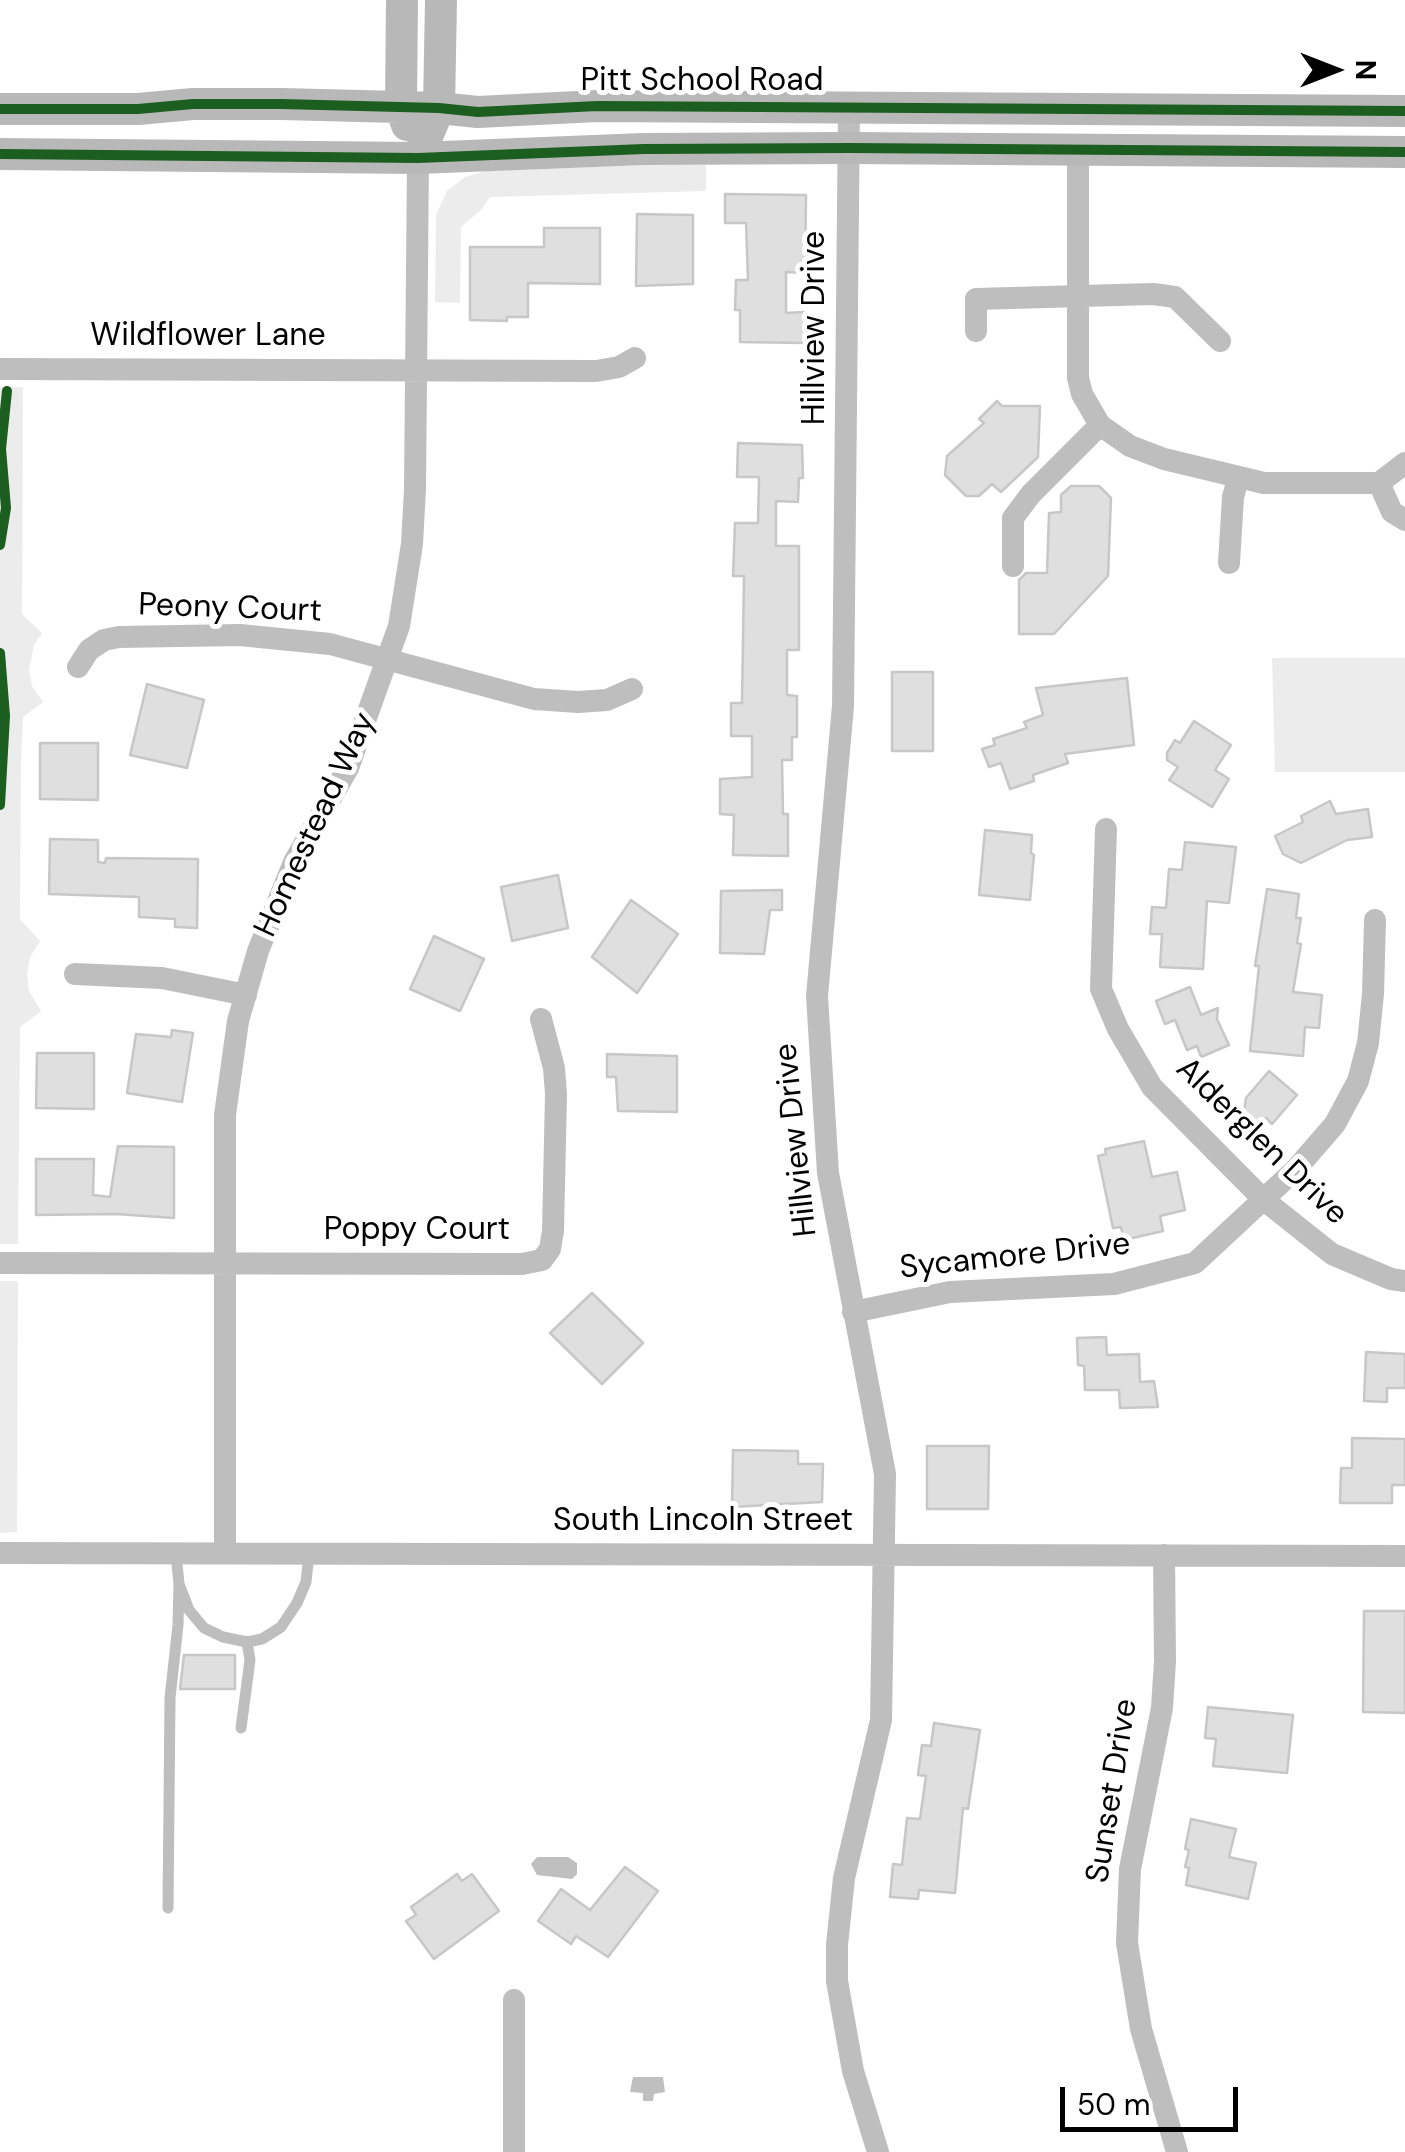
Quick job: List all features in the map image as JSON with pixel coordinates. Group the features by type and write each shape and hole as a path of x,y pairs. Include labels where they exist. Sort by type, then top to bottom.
{"street":[{"name":"Homestead Way","path":"226,1554 225,1115 238,1021 275,904 309,834 348,768 389,659 399,626 412,544 418,158 401,107 402,0"},
{"name":"Homestead Way","path":"418,158 440,108 441,0"},
{"name":"Pitt School Road","path":"0,109 138,109 193,104 478,112 597,106 1405,110"},
{"name":"Hillview Drive","path":"849,107 843,706 818,996 828,1174 885,1474 881,1720 844,1878 836,1945 853,2072 878,2152"},
{"name":"Pitt School Road","path":"0,154 418,158 644,148 1405,152"},
{"path":"1078,148 1078,378 1082,394 1100,424 1130,446 1164,460 1264,483 1379,483 1405,462"},
{"path":"976,331 976,299 1154,294 1175,297 1220,342"},
{"name":"Wildflower Lane","path":"0,369 596,371 619,367 635,358"},
{"path":"1013,566 1013,518 1031,494 1100,424"},
{"path":"1229,562 1233,497 1238,479"},
{"path":"1379,483 1392,512 1405,520"},
{"name":"Peony Court","path":"78,666 89,650 104,640 119,637 273,636 330,644 534,699 608,700 632,689"},
{"name":"Alderglen Drive","path":"1106,828 1101,990 1118,1029 1152,1087 1264,1200 1332,1254 1405,1281"},
{"name":"Sycamore Drive","path":"853,1312 950,1292 1114,1284 1195,1263 1264,1200 1335,1124 1358,1081 1368,1044 1375,920"},
{"path":"75,974 162,978 246,995"},
{"name":"Poppy Court","path":"227,1264 522,1264 542,1260 550,1249 553,1231 556,1094 554,1068 541,1019"},
{"path":"0,1263 227,1264"},
{"name":"South Lincoln Street","path":"0,1553 1405,1556"},
{"name":"Sunset Drive","path":"1164,1555 1162,1708 1130,1869 1128,1943 1141,2029 1177,2152"},
{"path":"514,2000 514,2152"}],"lane":[{"path":"168,1908 170,1698 179,1584 176,1554"},
{"path":"179,1584 188,1610 204,1628 247,1642 262,1639 281,1627 302,1592 310,1554"},
{"path":"241,1728 250,1660 247,1642"}],"shaded area":[{"path":"706,165 706,191 490,197 461,227 460,303 435,302 436,215 447,191 465,177 486,171"},
{"path":"0,387 23,387 22,614 42,633 34,645 29,670 32,686 43,702 23,717 21,761 20,919 40,941 30,957 27,974 29,991 41,1011 20,1027 18,1244 0,1244"},
{"path":"1272,658 1405,658 1405,772 1275,772"},
{"path":"0,1281 18,1281 17,1532 0,1533"},
{"path":"537,1857 568,1857 577,1863 577,1874 572,1879 537,1875 531,1864"},
{"path":"633,2077 663,2077 665,2092 654,2094 653,2101 643,2101 643,2093 630,2092"}],"building":[{"path":"725,194 806,195 805,273 786,272 786,313 804,312 804,343 740,342 736,280 748,280 746,223 725,223"},
{"path":"637,214 693,215 693,284 636,286"},
{"path":"544,228 600,228 600,284 528,283 528,317 470,320 470,247 544,247"},
{"path":"997,401 1002,406 1040,406 1038,457 1001,492 992,484 979,496 966,496 945,475 947,456 984,423 979,419"},
{"path":"738,443 802,445 803,478 799,478 798,502 776,501 776,546 799,546 799,650 787,650 787,695 797,696 797,737 792,737 792,760 782,760 788,856 733,855 734,815 720,814 720,779 752,777 752,736 731,736 731,703 742,703 744,576 733,576 735,523 758,523 759,477 737,477"},
{"path":"1071,486 1099,486 1111,498 1108,576 1054,634 1019,634 1019,580 1026,573 1047,573 1049,513 1061,512 1061,495"},
{"path":"892,672 933,672 933,751 892,751"},
{"path":"1127,678 1134,745 1065,754 1068,763 1033,775 1034,781 1010,789 1001,763 989,767 982,749 995,745 993,739 1027,728 1024,722 1043,715 1036,688"},
{"path":"147,684 204,700 187,768 130,755"},
{"path":"1194,721 1231,745 1215,770 1229,779 1212,807 1169,780 1178,767 1167,760 1167,753 1175,740 1180,743"},
{"path":"40,743 98,743 98,800 40,799"},
{"path":"1330,801 1336,814 1368,809 1372,837 1347,840 1301,863 1283,854 1275,836 1303,822 1301,816"},
{"path":"985,830 1032,835 1030,900 979,895"},
{"path":"50,839 98,840 98,862 105,863 106,858 198,859 197,928 175,927 175,919 139,917 139,897 49,894"},
{"path":"1185,842 1236,847 1229,903 1207,901 1203,969 1160,967 1162,934 1150,934 1152,907 1166,908 1169,869 1182,870"},
{"path":"558,875 568,928 512,941 501,887"},
{"path":"1267,889 1299,894 1297,943 1301,944 1293,992 1322,995 1319,1028 1305,1027 1303,1056 1250,1051 1259,966 1255,966"},
{"path":"782,890 782,910 770,910 764,954 720,953 721,891"},
{"path":"631,900 678,934 637,993 592,957"},
{"path":"434,936 484,959 460,1011 410,989"},
{"path":"1190,987 1201,1015 1218,1008 1217,1019 1229,1045 1201,1057 1197,1046 1187,1050 1175,1020 1165,1024 1156,1001"},
{"path":"172,1030 193,1033 182,1102 127,1093 136,1034 171,1037"},
{"path":"37,1053 94,1053 94,1109 36,1108"},
{"path":"607,1054 677,1056 677,1112 618,1111 616,1077 607,1077"},
{"path":"1269,1071 1297,1095 1272,1124 1266,1118 1256,1131 1243,1119 1246,1098"},
{"path":"1144,1141 1152,1177 1177,1172 1185,1210 1160,1216 1163,1231 1124,1240 1121,1227 1113,1228 1098,1156 1106,1154 1105,1149"},
{"path":"118,1146 174,1147 174,1218 36,1215 36,1159 94,1159 93,1195 110,1197"},
{"path":"592,1293 643,1343 602,1384 550,1333"},
{"path":"1106,1337 1107,1355 1139,1354 1140,1382 1154,1381 1158,1407 1120,1408 1119,1390 1085,1390 1084,1366 1078,1365 1077,1338"},
{"path":"1366,1352 1405,1354 1405,1388 1387,1388 1387,1402 1364,1401"},
{"path":"1352,1438 1405,1439 1405,1485 1392,1485 1392,1503 1340,1503 1341,1468 1352,1468"},
{"path":"927,1446 989,1446 988,1509 927,1509"},
{"path":"733,1450 798,1451 798,1464 823,1464 822,1502 732,1507"},
{"path":"1364,1611 1405,1611 1405,1713 1363,1712"},
{"path":"184,1655 235,1655 235,1689 180,1689"},
{"path":"1208,1707 1293,1715 1287,1773 1213,1766 1216,1739 1205,1738"},
{"path":"934,1723 980,1730 968,1809 963,1808 955,1893 919,1890 918,1899 890,1897 893,1864 902,1865 907,1818 920,1819 926,1776 918,1775 922,1745 931,1746"},
{"path":"1191,1819 1236,1829 1229,1857 1256,1863 1248,1899 1186,1885 1189,1850 1185,1849"},
{"path":"625,1867 658,1891 608,1957 576,1936 571,1944 538,1921 561,1889 590,1910"},
{"path":"457,1874 462,1881 472,1874 499,1911 434,1959 406,1921 416,1915 411,1907"}],"cycle path":[{"path":"0,109 281,104 478,112 597,106 1405,111"},
{"path":"0,154 418,158 644,149 849,148 1405,152"},
{"path":"0,545 6,508 1,449 7,391"},
{"path":"0,653 5,716 0,805"}]}
